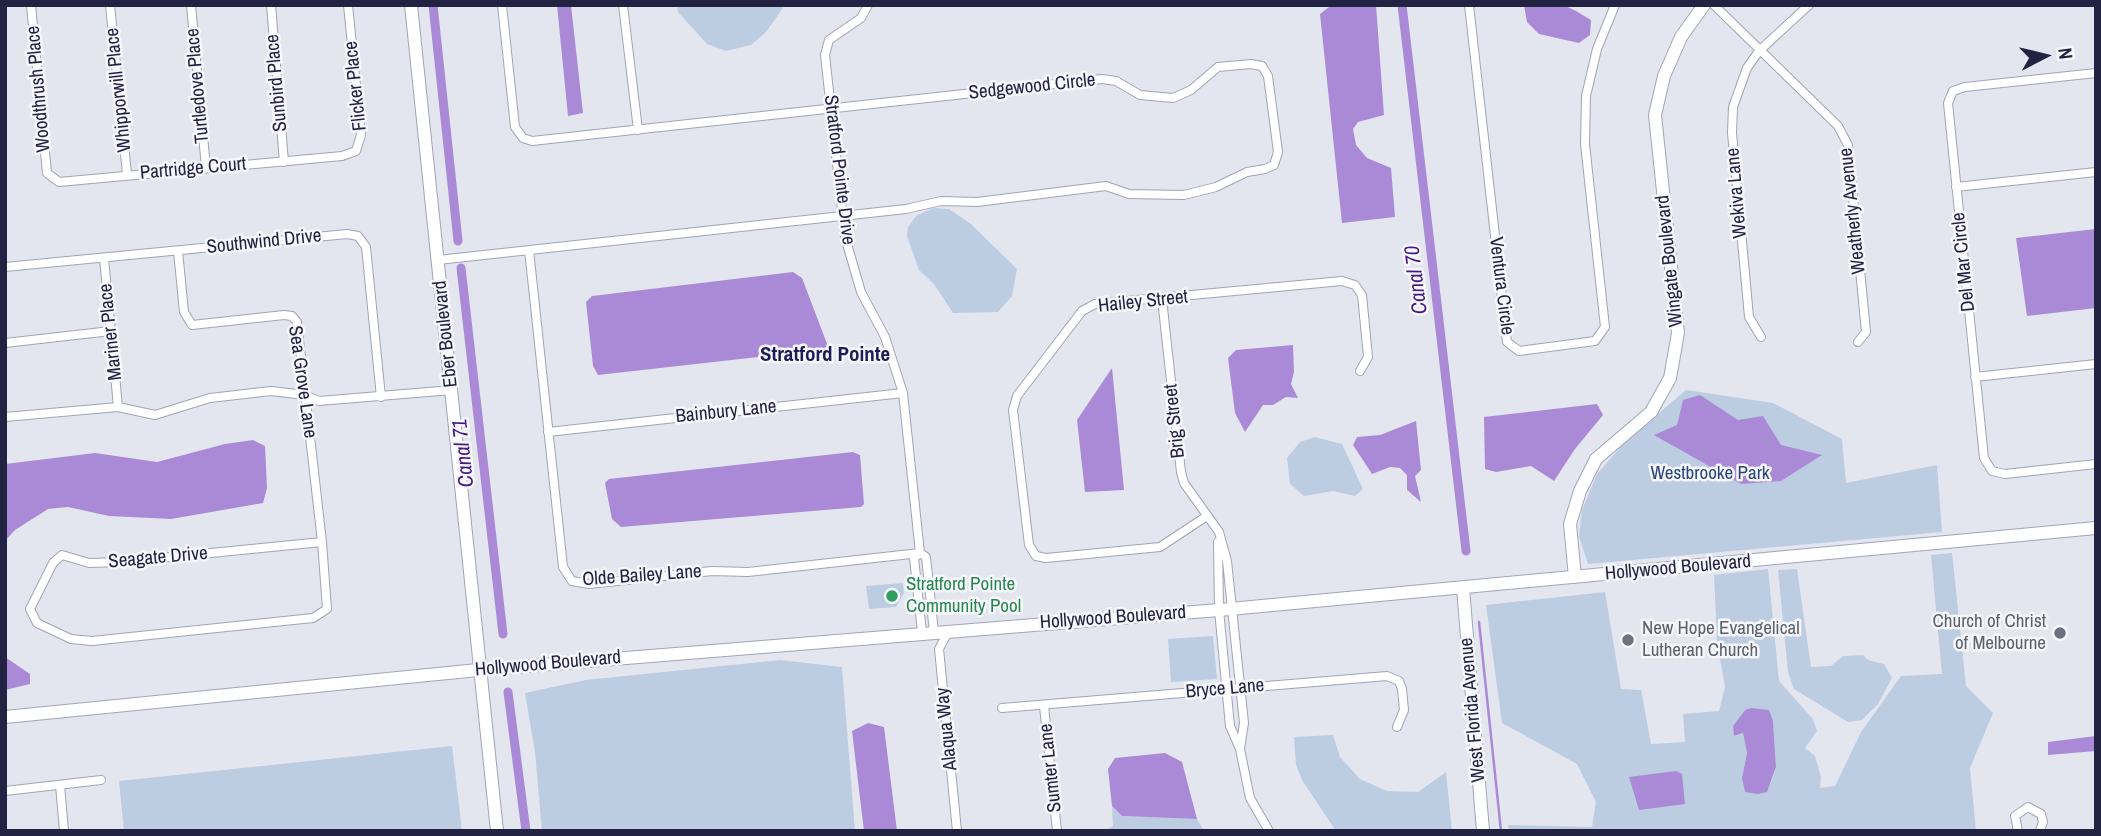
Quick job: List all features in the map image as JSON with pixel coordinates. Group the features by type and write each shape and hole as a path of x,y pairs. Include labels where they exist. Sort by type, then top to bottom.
{"street":[{"name":"Woodthrush Place","path":"31,5 47,173"},
{"name":"Whipporwill Place","path":"110,5 127,174"},
{"name":"Turtledove Place","path":"191,5 206,168"},
{"name":"Sunbird Place","path":"271,5 284,162"},
{"name":"Flicker Place","path":"342,156 356,151 362,141 348,5"},
{"name":"Eber Boulevard","path":"411,5 452,390 478,670 497,831"},
{"name":"Sedgewood Circle","path":"438,260 906,209 941,201 977,202 1106,186 1143,195 1184,195 1216,187 1247,172 1274,165 1278,152 1268,76 1262,66 1251,64 1218,67 1191,90 1173,98 1140,95 1116,81 1102,79 532,141 523,138 515,127 502,5"},
{"path":"623,5 638,130"},
{"name":"Stratford Pointe Drive","path":"868,5 861,18 829,40 825,55 842,215 857,279 885,337 903,393 920,553 926,557 928,632"},
{"name":"Ventura Circle","path":"1469,5 1507,342 1518,351 1595,341 1605,327 1585,144 1586,96 1597,49 1615,5"},
{"name":"Wingate Boulevard","path":"1575,578 1570,524 1580,491 1596,459 1651,412 1670,378 1678,333 1655,115 1664,76 1681,37 1704,5"},
{"name":"Weatherly Avenue","path":"1714,5 1838,126 1848,145 1866,332 1858,342"},
{"name":"Wekiva Lane","path":"1761,337 1749,317 1732,107 1738,88 1759,51 1809,5"},
{"name":"Del Mar Circle","path":"2096,74 1965,87 1953,91 1948,103 1984,458 1992,471 2005,474 2096,464"},
{"name":"Partridge Court","path":"47,173 59,182 342,156"},
{"path":"1956,187 2096,172"},
{"name":"Southwind Drive","path":"5,267 358,236 366,247 381,397"},
{"name":"Olde Bailey Lane","path":"529,250 562,568 572,581 589,584 712,571 748,572 920,553"},
{"name":"Sea Grove Lane","path":"178,251 184,312 192,325 284,314 295,319 299,327 328,606 323,615 313,618"},
{"name":"Mariner Place","path":"104,258 118,407"},
{"name":"Hailey Street","path":"1207,516 1160,547 1046,558 1036,556 1029,545 1013,410 1017,396 1082,311 1096,304 1342,281 1355,285 1362,295 1368,356 1360,371"},
{"name":"Brig Street","path":"1162,299 1181,472 1184,483 1219,533 1227,561 1244,723 1240,749"},
{"path":"5,343 110,331"},
{"path":"1975,377 2096,364"},
{"path":"5,417 118,407 155,415 210,398 271,391 305,395 320,401 452,390"},
{"name":"Bainbury Lane","path":"548,432 903,393"},
{"name":"Hollywood Boulevard","path":"5,716 478,670 1463,589 2096,528"},
{"path":"1219,533 1219,610 1230,726 1240,749 1250,798 1269,831"},
{"name":"Seagate Drive","path":"313,618 92,641 71,639 37,623 30,609 53,563 62,555 89,562 120,562 321,542"},
{"name":"West Florida Avenue","path":"1463,589 1483,831"},
{"name":"Alaqua Way","path":"948,630 939,649 957,831"},
{"name":"Bryce Lane","path":"1002,708 1387,676 1398,681 1402,689 1404,710 1397,727"},
{"name":"Sumter Lane","path":"1044,706 1057,831"},
{"path":"5,791 101,780"},
{"path":"60,785 64,831"},
{"path":"2018,831 2015,816 2020,809 2031,807 2042,817 2040,831"}],"green space":[{"path":"677,5 785,5 766,32 751,45 726,51 707,44 678,12"},
{"path":"933,208 949,209 971,224 1017,269 1012,296 998,312 953,313 934,284 919,270 907,236 908,227 916,216"},
{"name":"Westbrooke Park","path":"1686,390 1773,403 1842,439 1846,483 1937,465 1942,532 1588,564 1579,536 1582,510 1597,474 1627,440"},
{"path":"1315,437 1342,444 1363,489 1355,496 1333,491 1304,496 1290,484 1287,458 1300,442"},
{"path":"1952,553 1966,686 1993,713 1970,768 1976,831 1509,831 1508,825 1592,827 1596,802 1577,764 1502,723 1486,605 1605,592 1621,689 1641,690 1651,744 1685,742 1683,714 1719,711 1725,687 1717,642 1714,575 1768,569 1779,681 1813,719 1817,731 1805,748 1815,756 1821,777 1820,788 1835,786 1861,732 1901,676 1942,674 1931,555","holes":["1745,710 1773,721 1776,767 1771,783 1745,791 1742,778 1747,753 1743,733 1735,736 1733,726"]},
{"path":"1797,569 1811,667 1831,666 1843,656 1863,655 1868,660 1884,664 1892,678 1878,704 1862,720 1848,722 1794,689 1788,672 1778,570"},
{"path":"903,583 904,593 896,607 869,609 866,586"},
{"path":"1213,636 1217,679 1171,682 1168,639"},
{"path":"780,660 842,667 855,831 542,831 535,752 525,693 586,680"},
{"path":"1333,735 1340,757 1360,779 1387,791 1418,792 1446,772 1452,831 1336,831 1302,780 1296,765 1294,737"},
{"path":"452,746 462,831 124,831 119,781"},
{"path":"1112,806 1122,816 1197,819 1204,831 1104,831 1113,826"}],"shaded area":[{"path":"557,5 571,5 583,113 568,116"},
{"path":"1376,5 1384,115 1358,122 1353,129 1356,145 1367,158 1391,168 1395,217 1342,223 1320,14 1329,7"},
{"path":"1524,5 1563,5 1591,20 1590,35 1579,43 1539,34 1527,22"},
{"path":"2096,229 2096,308 2027,316 2016,238"},
{"path":"793,272 802,278 829,349 598,375 593,366 586,302 592,296"},
{"path":"1293,345 1294,372 1291,384 1298,398 1286,397 1273,405 1263,405 1245,432 1235,413 1228,358 1236,350"},
{"path":"1112,368 1124,490 1085,492 1077,420"},
{"path":"1700,395 1738,420 1763,416 1781,445 1822,455 1781,481 1741,484 1654,435 1677,425 1683,400"},
{"path":"1597,404 1603,415 1575,449 1554,481 1531,466 1496,472 1485,469 1484,417"},
{"path":"1416,421 1421,470 1415,476 1421,502 1407,490 1407,475 1400,468 1390,467 1372,474 1353,445 1357,437 1380,435"},
{"path":"253,440 265,446 267,488 263,503 171,519 109,516 68,507 48,509 15,530 5,541 5,464 95,453 157,462 225,444"},
{"path":"853,452 860,455 864,504 861,507 621,527 612,519 605,483 609,479"},
{"path":"5,657 30,674 30,684 5,690"},
{"path":"1745,710 1769,710 1773,721 1776,767 1767,792 1758,794 1745,792 1742,778 1747,753 1743,733 1734,736 1733,726"},
{"path":"868,723 884,727 897,831 864,831 852,731"},
{"path":"2096,736 2096,751 2048,755 2048,742"},
{"path":"1165,753 1182,762 1197,819 1122,816 1112,806 1108,769 1115,758"},
{"path":"1676,771 1682,774 1685,804 1639,810 1629,777"}],"waterway":[{"name":"Canal 71","path":"433,5 458,241"},
{"name":"Canal 70","path":"1402,5 1466,551"},
{"name":"Canal 71","path":"461,268 503,634"},
{"path":"1479,622 1501,831"},
{"name":"Canal 71","path":"508,692 526,831"}],"place":[{"name":"Stratford Pointe Community Pool","path":"892,596"},
{"name":"Church of Christ of Melbourne","path":"2060,633"},
{"name":"New Hope Evangelical Lutheran Church","path":"1628,640"}],"district":[{"name":"Stratford Pointe","path":"825,355"}]}
